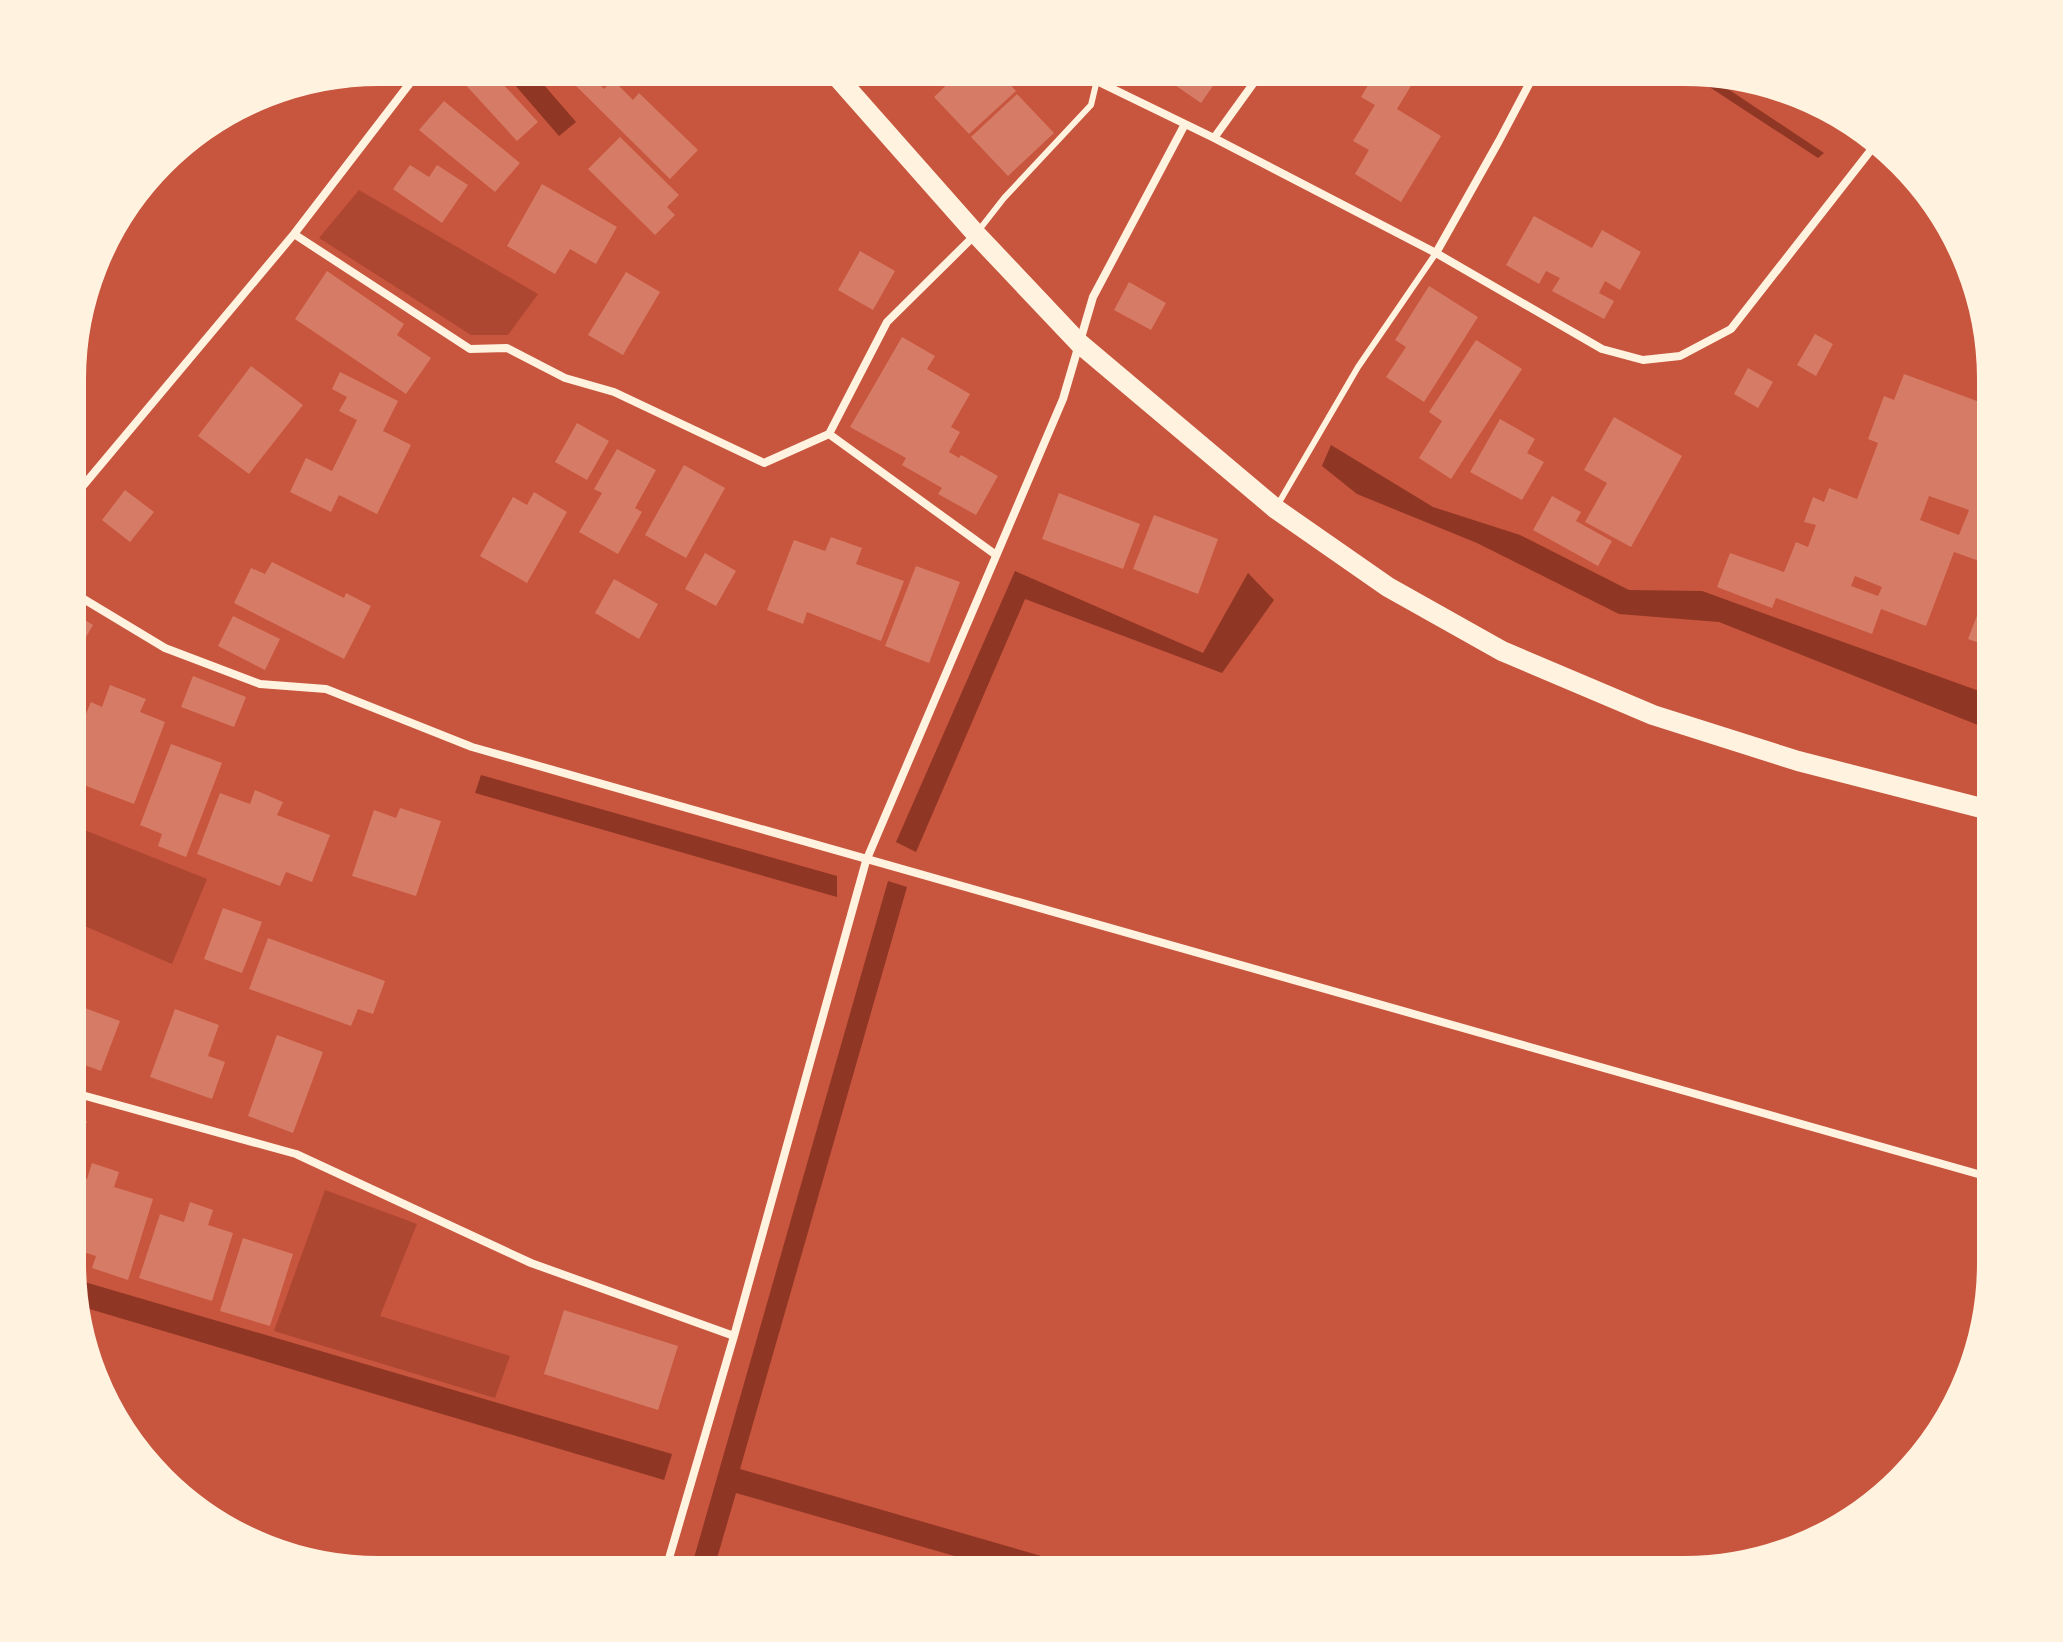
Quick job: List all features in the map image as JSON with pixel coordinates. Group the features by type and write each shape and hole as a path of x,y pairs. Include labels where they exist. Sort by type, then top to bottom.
{"main road":[{"path":"843,84 976,234 1079,343 1276,509 1388,587 1502,651 1653,715 1798,761 1979,807"}],"street":[{"path":"84,485 294,234 409,84"},
{"path":"1105,84 1436,253 1602,349 1643,360 1680,356 1731,329 1871,150"},
{"path":"1214,138 1253,84"},
{"path":"1436,253 1529,84"},
{"path":"669,1558 866,861 1063,399 1093,297 1185,124"},
{"path":"294,234 470,349 507,348 565,378 614,392 764,463 829,434 887,322 976,234"},
{"path":"829,434 996,555"},
{"path":"84,599 165,648 260,684 326,689 472,747 1979,1174"},
{"path":"84,1096 296,1154 531,1263 734,1336"}],"lane":[{"path":"976,234 1004,198 1091,105 1096,84"},
{"path":"1276,509 1358,367 1436,253"}],"shaded area":[{"path":"514,84 543,84 576,122 559,136"},
{"path":"1707,85 1726,87 1824,153 1818,158"},
{"path":"359,190 538,294 508,335 471,335 319,238"},
{"path":"1331,445 1433,507 1520,535 1629,590 1702,591 1979,691 1979,725 1719,622 1619,614 1477,543 1357,494 1322,466"},
{"path":"1015,571 1203,653 1248,573 1274,600 1222,673 1025,599 916,852 896,842"},
{"path":"481,775 837,876 837,897 475,793"},
{"path":"84,830 207,879 172,964 84,926"},
{"path":"888,881 907,887 740,1469 1048,1558 961,1558 736,1493 717,1558 694,1558"},
{"path":"325,1190 417,1224 380,1316 510,1356 495,1398 274,1331"},
{"path":"85,1282 672,1454 664,1480 88,1309"}],"building":[{"path":"465,84 503,84 538,122 517,141"},
{"path":"574,84 599,84 604,89 609,84 617,84 633,100 639,93 698,150 670,179"},
{"path":"947,84 1009,84 1016,91 969,134 934,97"},
{"path":"1173,84 1214,84 1201,103"},
{"path":"1369,84 1412,84 1397,109 1441,136 1401,202 1355,174 1369,150 1353,141 1375,105 1361,97"},
{"path":"1017,94 1054,133 1008,176 971,137"},
{"path":"444,101 520,163 495,192 419,130"},
{"path":"620,137 679,195 667,207 675,215 655,235 588,169"},
{"path":"410,165 429,177 437,165 468,185 442,223 393,189"},
{"path":"542,184 617,227 596,264 570,249 555,274 507,246"},
{"path":"1534,216 1592,248 1602,230 1641,252 1620,290 1605,281 1599,293 1614,301 1604,319 1552,291 1560,278 1546,271 1539,284 1506,265"},
{"path":"860,251 895,271 873,310 838,290"},
{"path":"327,271 404,324 397,335 431,358 406,394 295,319"},
{"path":"626,272 660,292 623,355 588,335"},
{"path":"1129,282 1166,303 1151,330 1114,310"},
{"path":"1429,286 1478,317 1424,402 1386,377 1406,347 1395,340"},
{"path":"1815,334 1833,344 1816,376 1797,365"},
{"path":"902,337 935,356 927,369 970,394 951,427 960,432 949,452 959,458 961,455 998,476 976,515 938,494 942,488 902,465 906,458 850,427"},
{"path":"1476,340 1522,369 1451,479 1419,458 1442,421 1429,412"},
{"path":"251,366 303,405 249,474 198,436"},
{"path":"1748,368 1773,382 1758,408 1734,394"},
{"path":"340,372 398,401 383,431 411,445 377,514 339,495 331,512 290,492 306,458 332,471 357,420 339,411 347,397 332,389"},
{"path":"1904,374 1979,402 1979,561 1954,552 1926,626 1881,609 1872,634 1776,598 1772,608 1717,587 1730,553 1784,572 1796,542 1808,547 1816,525 1804,522 1813,497 1824,502 1829,488 1857,499 1878,443 1868,439 1884,396 1894,400","holes":["1929,496 1969,510 1959,535 1920,520","1855,576 1882,587 1878,596 1851,586"]},
{"path":"1614,417 1682,456 1631,547 1585,522 1607,483 1584,470"},
{"path":"1500,419 1535,439 1527,453 1544,462 1522,500 1470,472"},
{"path":"577,423 609,441 587,480 555,462"},
{"path":"617,449 656,470 635,508 642,512 618,554 579,532 602,493 594,489"},
{"path":"684,465 725,488 686,558 645,535"},
{"path":"125,490 154,512 130,542 102,520"},
{"path":"534,492 567,512 527,583 480,556 513,497 527,505"},
{"path":"1059,493 1140,524 1123,569 1042,539"},
{"path":"1552,496 1581,512 1576,521 1612,541 1598,566 1533,530"},
{"path":"1154,515 1218,539 1198,594 1133,569"},
{"path":"831,537 862,548 856,564 904,581 881,641 807,612 803,624 767,610 794,540 825,551"},
{"path":"705,553 736,571 716,606 685,589"},
{"path":"272,562 344,598 346,593 371,606 344,659 234,603 251,568 265,574"},
{"path":"916,566 960,582 929,663 885,646"},
{"path":"614,579 658,604 639,639 595,613"},
{"path":"1979,610 1979,643 1968,639"},
{"path":"233,616 280,639 265,670 218,646"},
{"path":"84,619 93,625 84,640"},
{"path":"193,676 246,697 234,727 181,707"},
{"path":"110,685 146,699 140,712 165,722 134,804 84,785 84,713 91,702 102,707"},
{"path":"171,744 222,763 186,857 158,846 162,834 140,825"},
{"path":"255,790 283,802 277,815 330,835 312,882 286,872 280,886 197,854 220,793 250,804"},
{"path":"400,808 441,821 416,896 352,876 374,810 396,818"},
{"path":"223,908 262,922 242,973 204,959"},
{"path":"268,938 385,981 373,1014 358,1009 351,1026 249,989"},
{"path":"84,1008 120,1021 101,1071 84,1065"},
{"path":"175,1009 219,1025 208,1056 225,1062 212,1099 150,1077"},
{"path":"277,1035 323,1052 293,1133 248,1116"},
{"path":"92,1163 119,1172 114,1187 153,1199 128,1280 92,1268 96,1256 84,1252 84,1178 87,1179"},
{"path":"190,1202 213,1210 208,1225 233,1233 212,1301 139,1278 160,1214 184,1222"},
{"path":"243,1238 293,1254 270,1326 220,1311"},
{"path":"564,1310 678,1346 658,1410 544,1374"}]}
